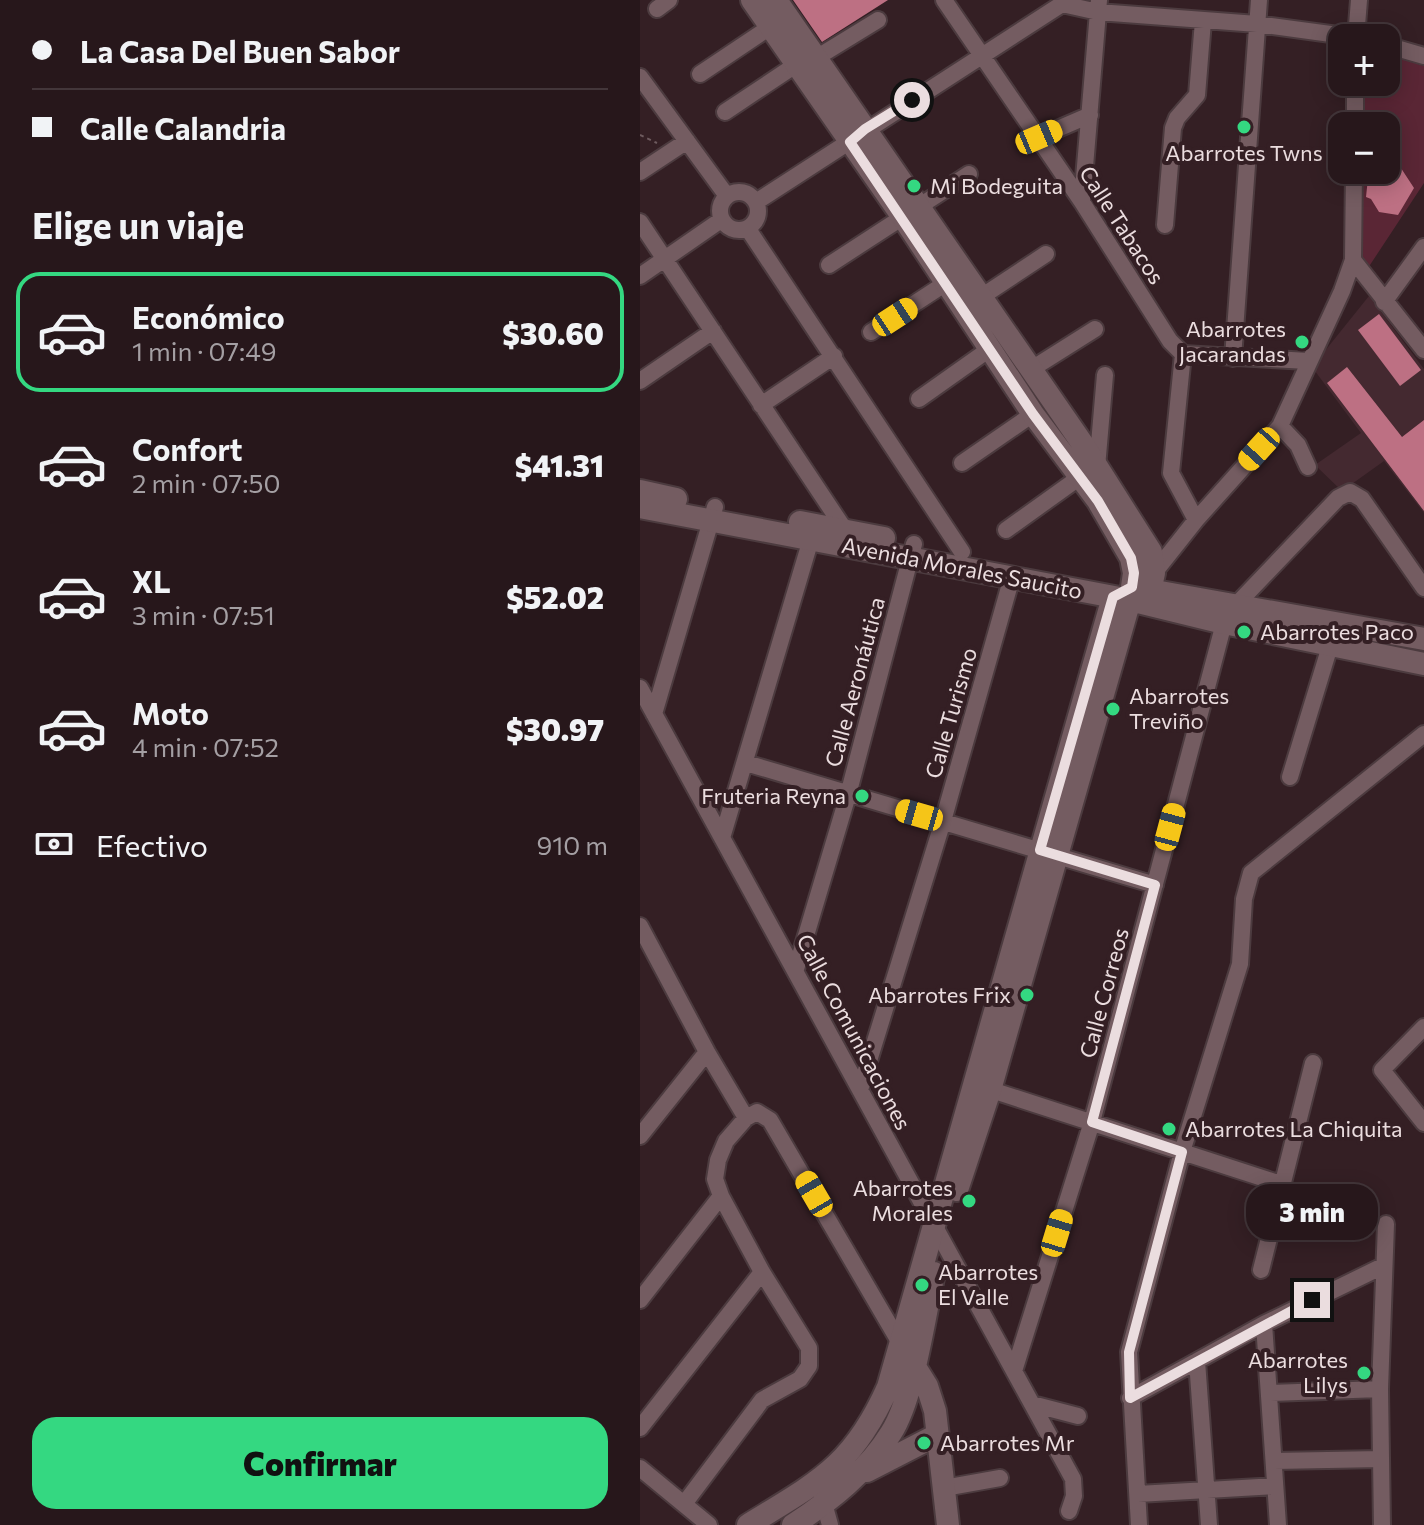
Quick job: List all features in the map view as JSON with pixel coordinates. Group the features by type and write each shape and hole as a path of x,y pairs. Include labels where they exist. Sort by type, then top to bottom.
{"street":[{"path":"752,0 770,27 806,61"},
{"path":"776,0 806,61 972,303 1030,370 1072,448 1089,472 1098,501 1131,558 1136,589"},
{"name":"Calle Tabacos","path":"944,0 1039,137 1170,341 1183,354"},
{"path":"1233,358 1259,0"},
{"path":"1358,24 1359,0"},
{"path":"756,202 1061,2 1328,34"},
{"path":"1082,202 1099,6"},
{"path":"725,112 878,20"},
{"path":"1165,225 1173,128 1177,118 1197,95 1203,21"},
{"path":"700,74 770,27"},
{"path":"1400,49 1424,56"},
{"path":"640,77 727,196"},
{"path":"1039,137 1090,115"},
{"path":"640,172 687,141"},
{"path":"829,265 969,174"},
{"path":"748,1525 817,1483 845,1459 876,1414 888,1387 982,1087 1049,853 1136,589 1280,426 1342,291 1353,260 1354,184"},
{"path":"746,193 756,202 758,214 748,229 736,231 721,220 720,207 727,196 746,193"},
{"path":"910,211 946,283 972,303 991,348 1033,414 1072,448"},
{"path":"640,276 721,220"},
{"path":"640,222 845,530"},
{"path":"748,229 962,552"},
{"path":"1384,302 1424,247"},
{"path":"972,303 1046,254"},
{"path":"1353,260 1424,350"},
{"path":"871,332 946,283"},
{"path":"1030,370 1095,329"},
{"path":"640,381 713,331"},
{"path":"919,399 991,348"},
{"path":"1196,520 1171,473 1183,354 1308,361"},
{"path":"761,405 834,356"},
{"path":"1006,530 1089,472 1105,375"},
{"path":"962,463 1033,414"},
{"path":"1280,426 1298,445 1308,467"},
{"name":"Avenida Morales Saucito","path":"643,492 811,539 913,551 962,552 1136,589 1224,623 1424,664"},
{"path":"1237,604 1338,498 1350,492 1362,499 1424,588"},
{"path":"654,714 713,513"},
{"name":"Avenida Morales Saucito","path":"713,513 845,530 1012,577 1136,589 1237,604 1424,639"},
{"path":"722,838 811,539"},
{"name":"Calle Aeronáutica","path":"796,969 848,795 913,551"},
{"name":"Calle Turismo","path":"860,1090 943,821 1012,577"},
{"name":"Calle Correos","path":"1014,1371 1092,1122 1224,623"},
{"path":"1290,777 1330,646"},
{"name":"Calle Comunicaciones","path":"640,688 1073,1479 1074,1496 1069,1511"},
{"path":"1139,1525 1129,1352 1182,1152 1240,964 1244,899 1251,873 1424,734"},
{"path":"746,763 1155,885"},
{"path":"642,934 746,1118"},
{"path":"1424,1027 1382,1070 1424,1123"},
{"path":"640,1136 707,1052"},
{"path":"1261,1270 1313,1063"},
{"path":"982,1087 1281,1184"},
{"path":"684,1504 762,1400 800,1379 809,1366 809,1348 762,1272 715,1179 718,1160 726,1141 746,1118 757,1112 770,1120 927,1386 935,1411 948,1525"},
{"path":"640,1300 721,1196"},
{"path":"1378,1525 1386,1224"},
{"path":"793,1525 827,1515 892,1432 904,1404 914,1364 937,1231"},
{"path":"1130,1398 1264,1324 1383,1266"},
{"path":"640,1428 762,1272"},
{"path":"1264,1324 1278,1525"},
{"path":"1197,1361 1209,1525"},
{"path":"1271,1393 1380,1389"},
{"path":"1032,1404 1078,1416"},
{"path":"855,1477 937,1435"},
{"path":"1274,1461 1381,1459"},
{"path":"640,1468 709,1525"},
{"path":"944,1488 1000,1478"},
{"path":"817,1483 827,1515"},
{"path":"1138,1494 1275,1486"}],"shaded area":[{"path":"1400,58 1424,66 1424,183 1368,268 1356,256 1360,184 1400,184 1400,112 1364,112 1365,96 1400,96"},
{"path":"1369,296 1424,369 1424,513 1384,461 1342,491 1315,465 1361,433 1312,367"}],"building":[{"path":"793,0 888,0 822,42"},
{"path":"1400,167 1414,188 1398,215 1379,212 1371,199 1366,197 1367,184 1400,184"},
{"path":"1379,314 1421,370 1400,386 1358,330"},
{"path":"1347,367 1402,437 1424,420 1424,511 1327,383"}],"place":[{"name":"Abarrotes Twns","path":"1244,127"},
{"name":"Mi Bodeguita","path":"914,186"},
{"name":"Abarrotes Jacarandas","path":"1302,342"},
{"name":"Abarrotes Paco","path":"1244,632"},
{"name":"Abarrotes Treviño","path":"1113,709"},
{"name":"Fruteria Reyna","path":"862,796"},
{"name":"Abarrotes Frix","path":"1027,995"},
{"name":"Abarrotes La Chiquita","path":"1169,1129"},
{"name":"Abarrotes Morales","path":"969,1201"},
{"name":"Abarrotes El Valle","path":"922,1285"},
{"name":"Abarrotes Lilys","path":"1364,1373"},
{"name":"Abarrotes Mr","path":"924,1443"}],"route":[{"path":"912,100 850,142 1033,414 1098,501 1131,558 1134,573 1132,587 1113,597 1040,850 1155,885 1092,1122 1182,1152 1129,1352 1130,1398 1312,1300"}]}
